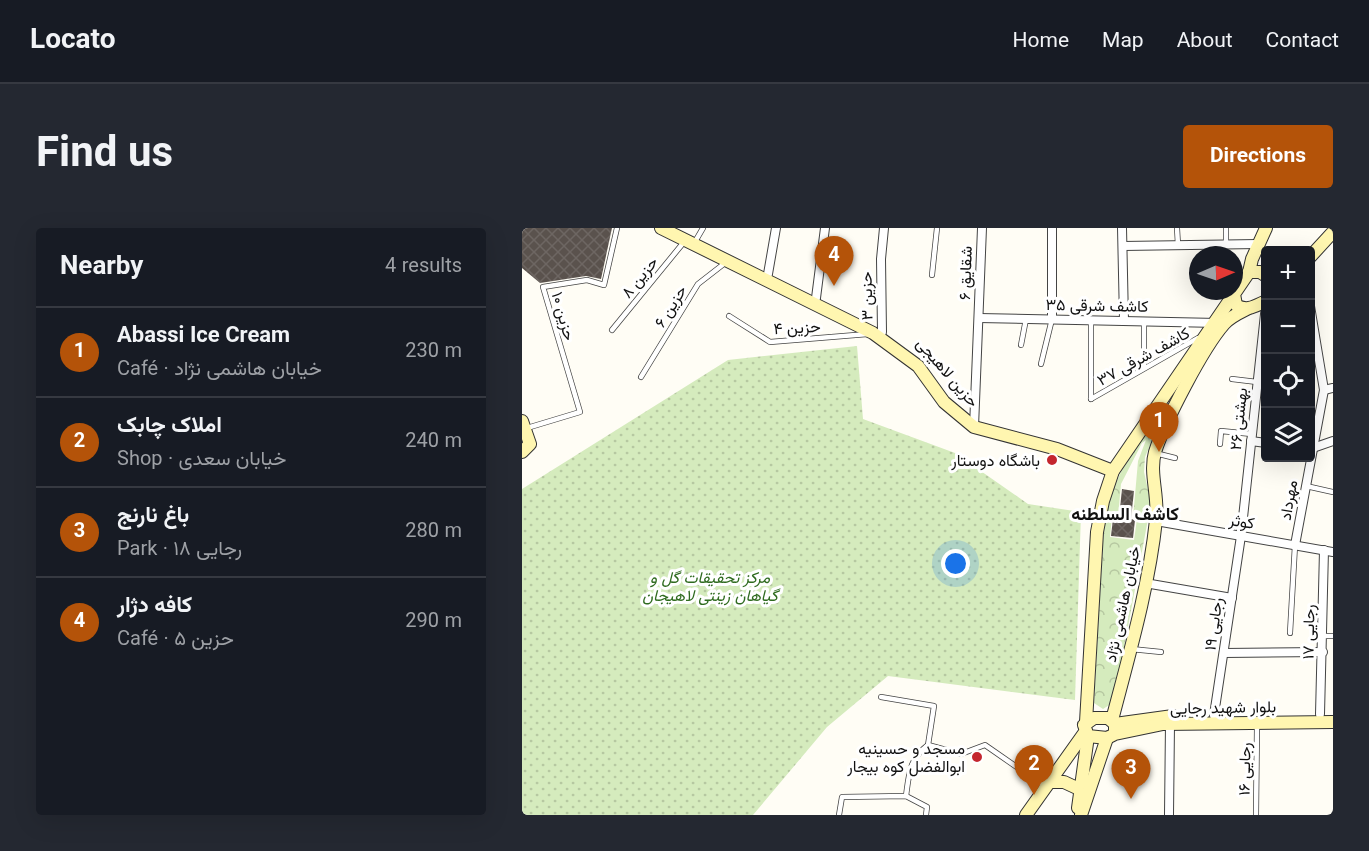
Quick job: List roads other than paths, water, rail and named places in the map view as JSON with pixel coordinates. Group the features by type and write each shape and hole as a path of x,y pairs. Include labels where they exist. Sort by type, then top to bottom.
{"main road":[{"name":"حزین لاهیجی","path":"661,228 767,276 903,345 922,362 950,403 974,427 1057,449 1113,471"},
{"name":"حزین لاهیجی","path":"671,228 731,260 816,298 878,333"},
{"path":"1243,280 1249,272 1266,228"},
{"path":"1315,252 1333,232"},
{"path":"1249,272 1261,273"},
{"path":"1079,815 1097,532 1103,501 1113,471 1206,334 1219,323 1230,300"},
{"path":"1235,300 1236,305 1247,309"},
{"name":"خیابان هاشمی نژاد","path":"1079,815 1112,729 1145,583 1158,498 1153,473 1155,453 1219,323 1261,305"},
{"path":"522,452 530,444 523,425"},
{"name":"بلوار شهید رجایی","path":"1112,729 1140,724 1163,716 1327,714"},
{"path":"1026,815 1086,730 1101,717 1112,729"},
{"name":"بلوار شهید رجایی","path":"1140,724 1333,722"},
{"path":"1086,730 1112,729"},
{"path":"1049,785 1064,782 1079,789"}],"street":[{"path":"767,276 776,228"},
{"path":"816,298 825,228"},
{"name":"حزین ۳","path":"878,333 884,228"},
{"name":"شقایق ۶","path":"974,427 982,228"},
{"path":"1052,228 1052,319"},
{"path":"1122,228 1124,320"},
{"path":"1123,246 1258,244"},
{"name":"کاشف شرقی ۳۵","path":"979,318 1219,323"},
{"path":"1315,324 1329,389"},
{"name":"بهشتی ۲۶","path":"1241,537 1261,347"},
{"name":"مهرداد","path":"1315,436 1329,389"},
{"path":"1251,437 1261,441"},
{"path":"1315,448 1333,441"},
{"name":"مهرداد","path":"1295,545 1309,462"},
{"name":"کوثر","path":"1156,522 1328,551"},
{"name":"رجایی ۱۹","path":"1214,715 1241,537"},
{"name":"رجایی ۱۷","path":"1327,714 1323,652 1328,636 1328,551"},
{"path":"1145,583 1232,598"},
{"path":"1224,653 1323,652"},
{"path":"1169,815 1170,724"}],"lane":[{"name":"حزین ۱۰","path":"523,425 580,412 543,287 587,280 604,285 617,228"},
{"name":"حزین ۸","path":"612,330 703,228"},
{"path":"932,275 937,228"},
{"path":"1177,228 1178,245"},
{"path":"1226,228 1226,245"},
{"name":"حزین ۶","path":"641,377 698,284 718,266 731,260"},
{"name":"حزین ۴","path":"729,316 770,342 878,333"},
{"path":"1021,345 1026,319"},
{"path":"1041,364 1052,319"},
{"name":"کاشف شرقی ۳۷","path":"1091,319 1091,399 1206,334"},
{"path":"1144,320 1144,367"},
{"path":"1232,380 1257,382"},
{"path":"1220,444 1221,431 1251,437"},
{"path":"1155,453 1175,458"},
{"path":"1306,486 1333,492"},
{"path":"1290,633 1295,545"},
{"path":"1131,649 1161,652"},
{"path":"881,697 934,706 928,745 911,762 906,796"},
{"name":"رجایی ۱۶","path":"1256,815 1257,723"},
{"path":"928,745 960,754 985,745 1049,785"},
{"path":"839,815 842,796 906,796 927,807 926,815"}],"place":[{"name":"کافه دژار","path":"834,286"},
{"name":"Abassi Ice Cream","path":"1159,452"},
{"name":"باشگاه دوستار","path":"1052,460"},
{"name":"مسجد و حسینیه ابوالفضل کوه بیجار","path":"977,757"},
{"name":"املاک چابک","path":"1034,795"},
{"name":"باغ نارنج","path":"1131,799"}],"district":[{"name":"کاشف السلطنه","path":"1125,514"}],"park label":[{"name":"مرکز تحقیقات گل و گیاهان زینتی لاهیجان","path":"710,586"}]}
